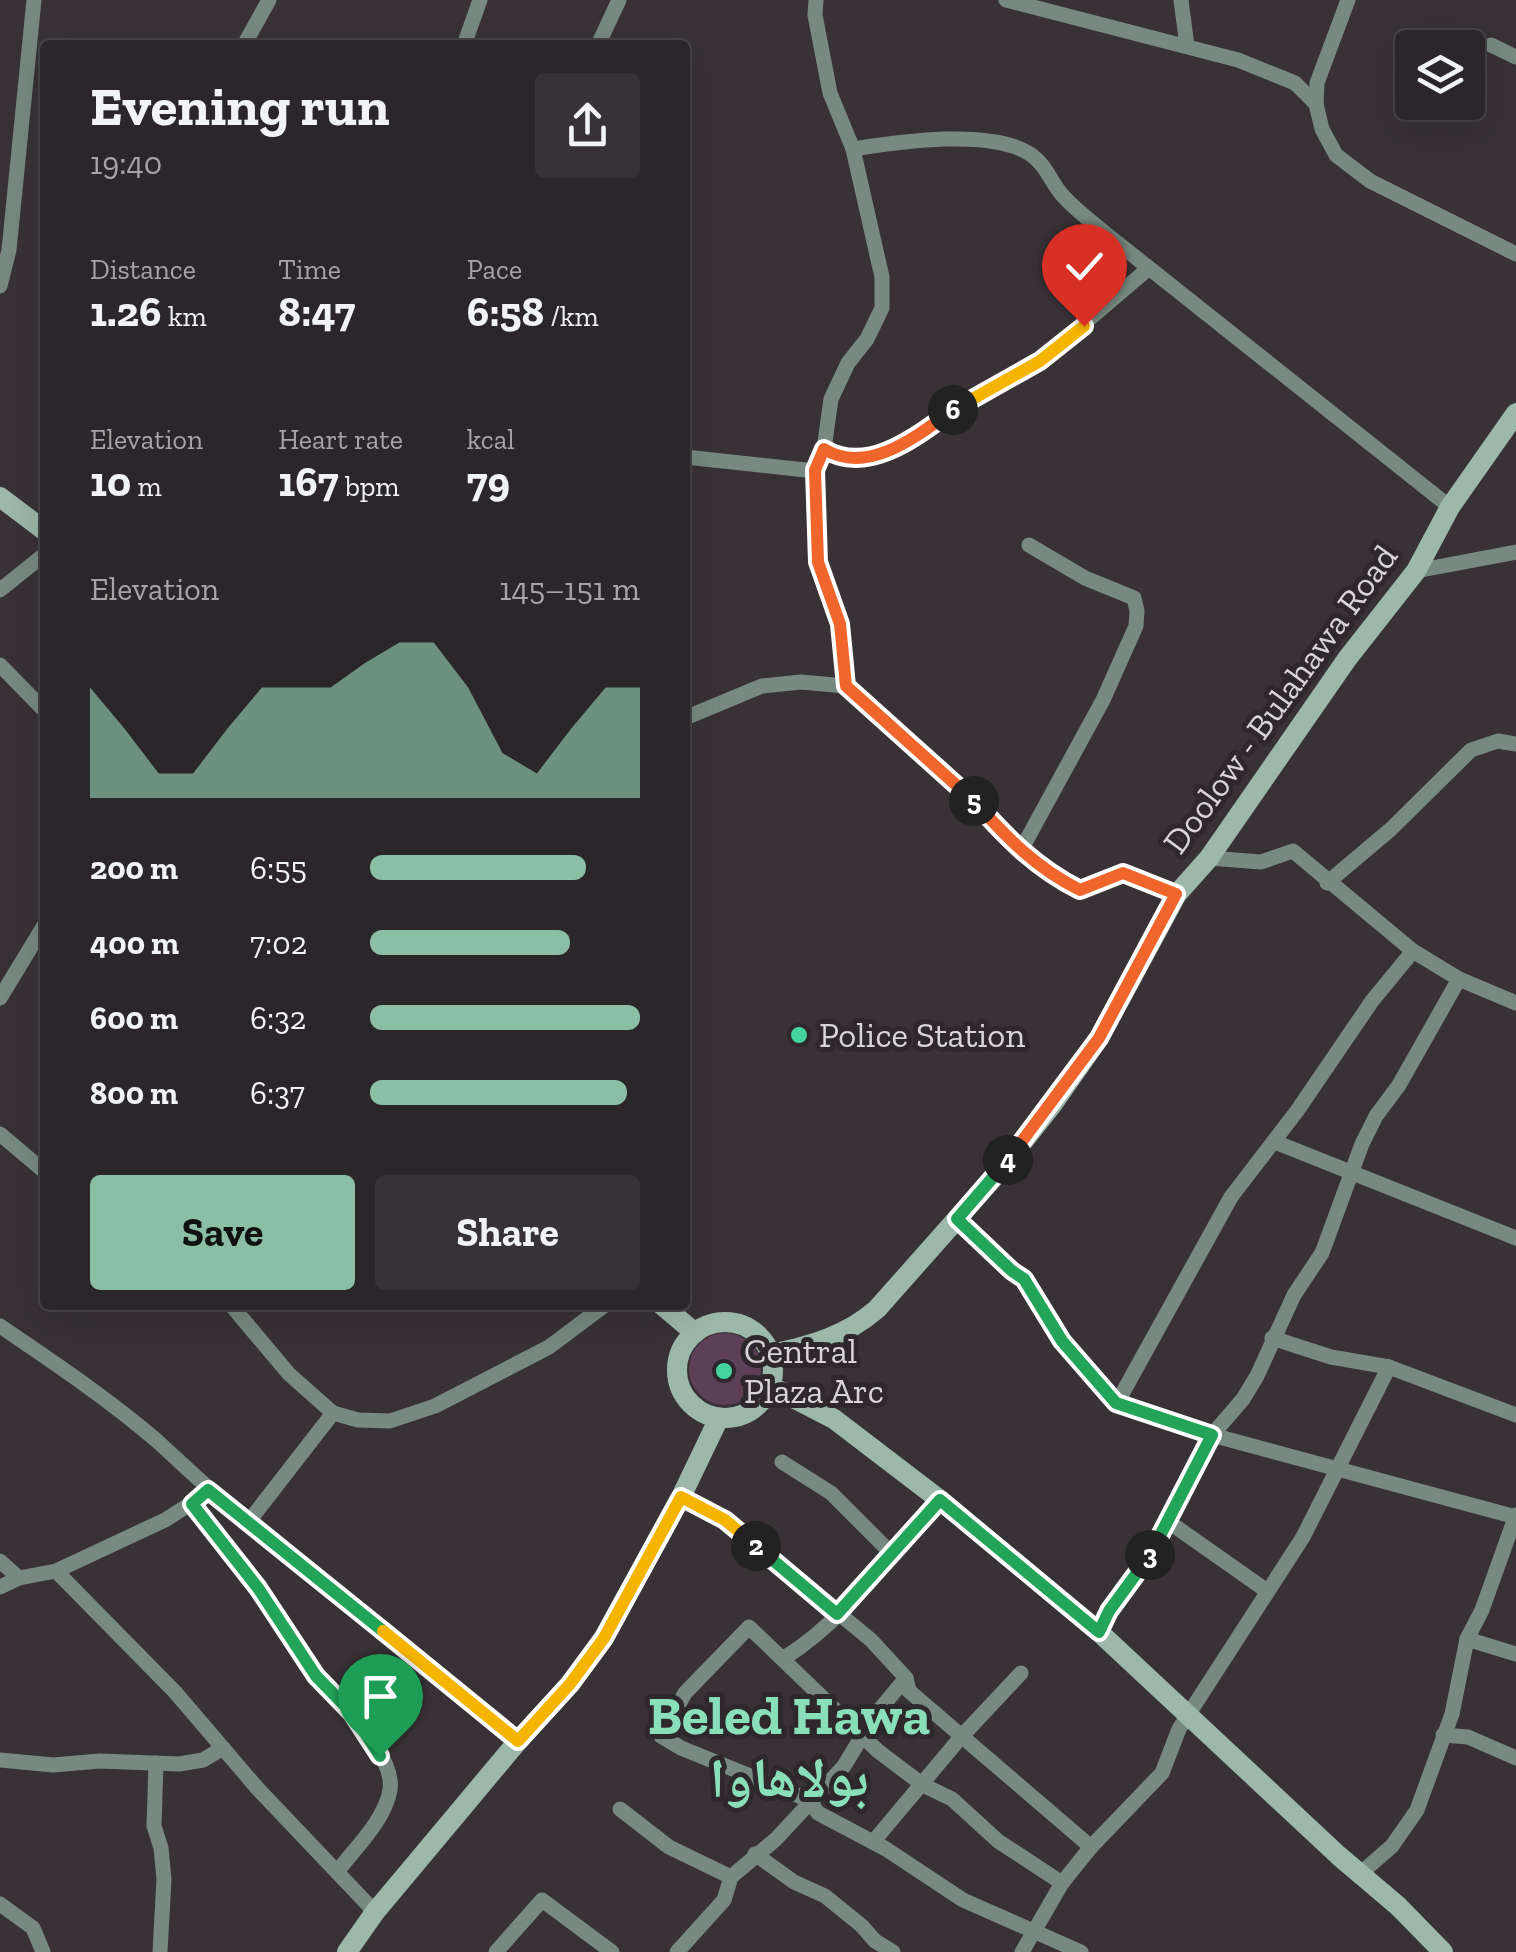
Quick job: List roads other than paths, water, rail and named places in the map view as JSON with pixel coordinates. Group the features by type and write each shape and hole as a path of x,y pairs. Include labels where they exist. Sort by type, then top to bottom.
{"main road":[{"name":"Doolow - Bulahawa Road","path":"772,1354 826,1341 862,1322 957,1219 1042,1118 1099,1038 1176,894 1209,858 1336,674 1416,571 1450,507 1516,413"},
{"path":"0,497 40,527"},
{"path":"668,1310 695,1333"},
{"path":"718,1322 735,1322 751,1328 764,1339 772,1354 772,1387 763,1402 735,1418 705,1414 692,1406 678,1380 680,1350 695,1333 718,1322"},
{"path":"772,1387 834,1419 940,1500 1099,1632 1443,1952"},
{"path":"347,1952 375,1912 570,1684 604,1638 720,1418"}],"street":[{"path":"0,286 9,250 34,0"},
{"path":"247,40 268,0"},
{"path":"466,40 480,0"},
{"path":"600,40 619,0"},
{"path":"816,0 818,34 830,94 853,148 882,278 882,308 848,364 832,400 824,449 815,470 818,562 840,624 846,686"},
{"path":"1006,0 1238,60 1296,83 1316,104"},
{"path":"1181,0 1187,46"},
{"path":"1348,0 1316,83 1322,129 1336,156 1370,181 1516,254"},
{"path":"1491,45 1516,57"},
{"path":"853,148 957,139 983,140 1030,154 1060,192 1149,268 1450,507"},
{"path":"824,449 841,460 871,458 918,435 959,406 1040,361 1149,268"},
{"path":"690,458 815,470"},
{"path":"1020,852 1103,700 1136,626 1138,610 1134,598 1086,578 1028,544"},
{"path":"1416,571 1516,552"},
{"path":"0,590 40,558"},
{"path":"0,666 40,706"},
{"path":"690,716 762,686 801,682 846,686 940,768 1020,852 1050,875 1080,890 1123,873 1176,894"},
{"path":"1328,883 1391,829 1471,750 1498,741 1516,744"},
{"path":"1209,858 1260,862 1293,852 1413,952 1459,979 1516,1003"},
{"path":"0,998 40,932"},
{"path":"1116,1403 1231,1197 1275,1142 1372,1001 1413,952"},
{"path":"1099,1632 1170,1522 1186,1481 1212,1435 1243,1399 1256,1376 1272,1338 1322,1254 1376,1116 1399,1085 1459,979"},
{"path":"0,1134 40,1168"},
{"path":"1275,1142 1516,1238"},
{"path":"957,1219 1024,1279 1062,1341 1116,1403 1212,1435 1516,1516 1482,1610 1467,1639 1456,1694 1417,1810 1392,1846 1361,1873"},
{"path":"235,1310 289,1374 333,1413 358,1420 390,1421 435,1406 549,1347 599,1310"},
{"path":"0,1326 84,1384 155,1440 208,1490 250,1520 518,1741"},
{"path":"1272,1338 1331,1356 1389,1367 1516,1415"},
{"path":"1022,1952 1062,1883 1162,1773 1179,1729 1304,1537 1389,1367"},
{"path":"250,1520 333,1413"},
{"path":"782,1462 831,1494 893,1555"},
{"path":"0,1587 19,1578 56,1572 192,1504 208,1490"},
{"path":"681,1497 725,1520 871,1640 906,1678 909,1691 1091,1847"},
{"path":"784,1658 812,1641 940,1500"},
{"path":"192,1504 258,1588 316,1676 352,1713 380,1756 391,1786 384,1810 337,1872"},
{"path":"1170,1522 1267,1591"},
{"path":"0,1560 19,1578"},
{"path":"56,1572 174,1692 258,1790 375,1912"},
{"path":"1062,1883 998,1841 952,1799 922,1785 862,1735 749,1626 684,1693 661,1736 681,1748 809,1800 818,1813 873,1842 963,1900 1080,1952"},
{"path":"1467,1639 1516,1654"},
{"path":"873,1842 1021,1673"},
{"path":"678,1952 724,1900 731,1877 776,1839 844,1766 862,1735 906,1678"},
{"path":"1443,1735 1468,1737 1513,1750"},
{"path":"0,1760 53,1765 100,1761 156,1764 202,1760 223,1748"},
{"path":"156,1764 154,1826 164,1879 160,1952"},
{"path":"620,1808 669,1847 731,1877"},
{"path":"755,1854 794,1882 826,1896 875,1942 892,1952"},
{"path":"496,1952 542,1900 612,1952"},
{"path":"0,1904 33,1928 43,1952"}],"place":[{"name":"Police Station","path":"799,1035"},
{"name":"Central Plaza Arc","path":"724,1371"}],"district":[{"name":"Beled Hawa بولاهاوا","path":"789,1746"}]}
